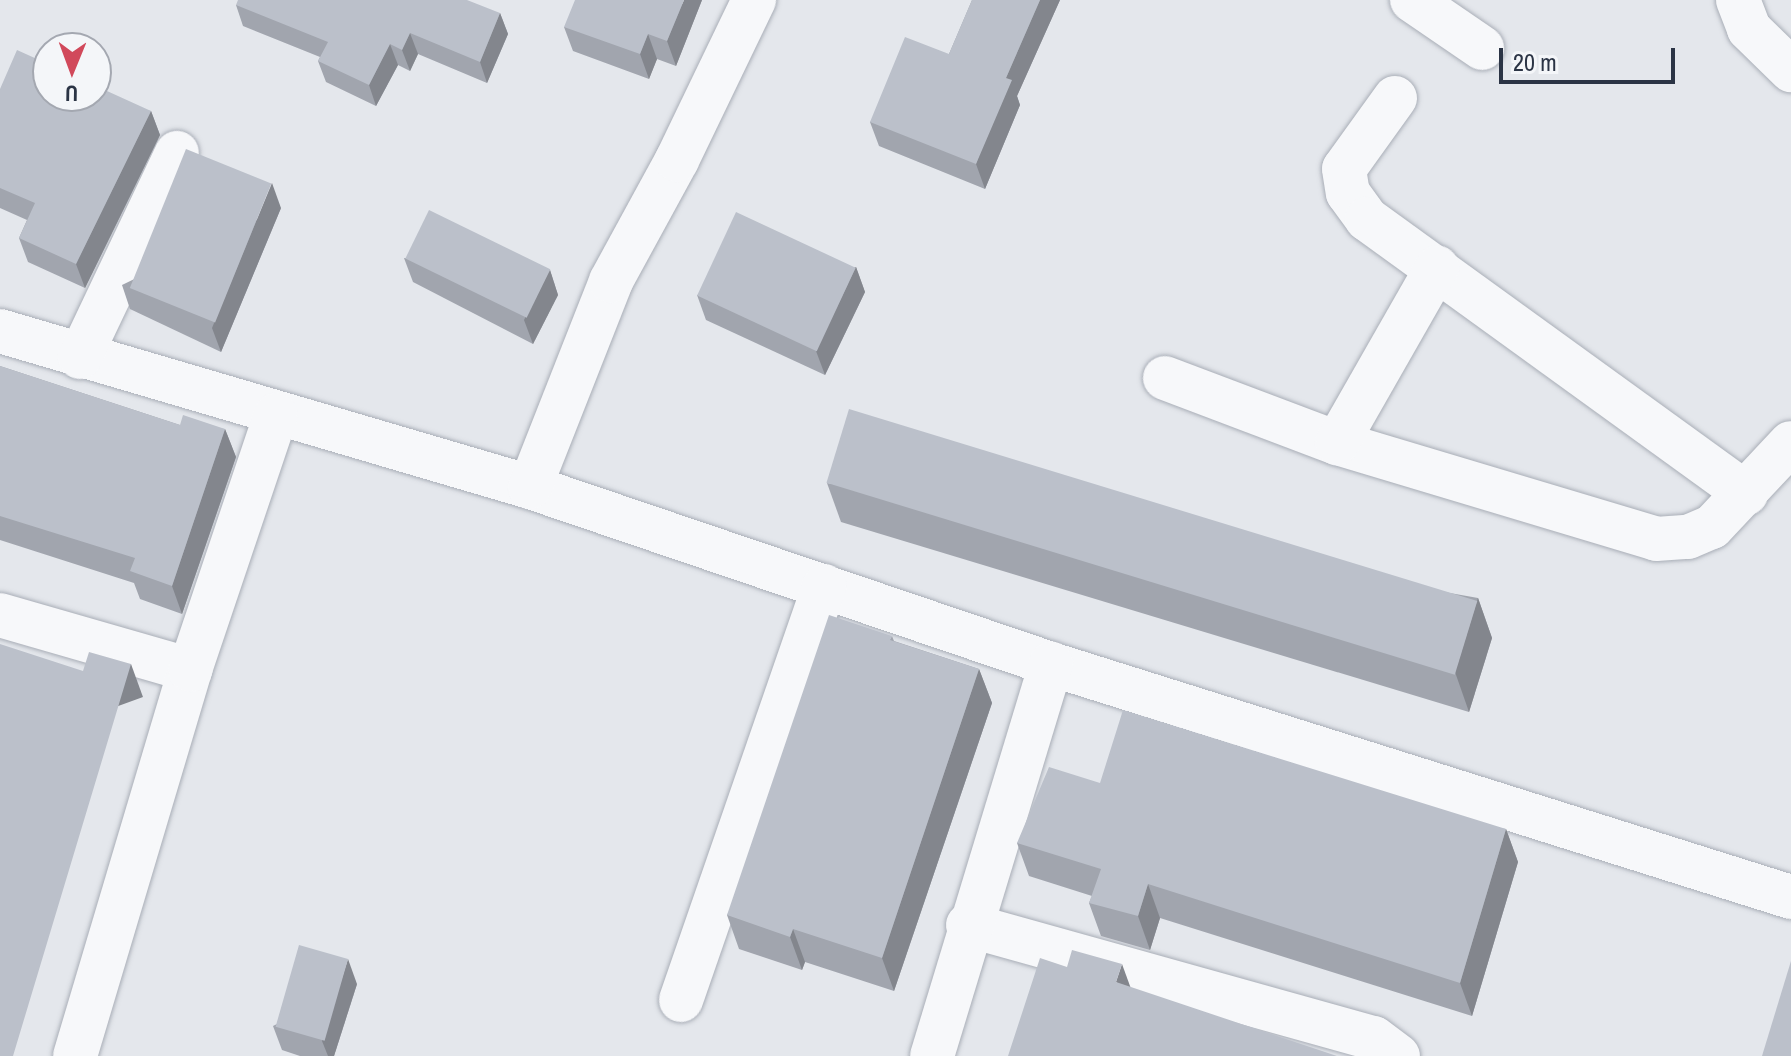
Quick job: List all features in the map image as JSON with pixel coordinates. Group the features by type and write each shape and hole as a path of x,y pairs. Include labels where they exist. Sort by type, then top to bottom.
{"street":[{"path":"530,487 611,281 677,160 754,0"},
{"path":"1412,0 1482,48"},
{"path":"1738,0 1749,29 1791,70"},
{"path":"1395,98 1344,169 1348,193 1367,219 1746,493"},
{"path":"80,357 177,153"},
{"path":"1337,443 1437,268"},
{"path":"0,331 276,415 530,487 1051,664 1791,897"},
{"path":"1165,378 1337,443 1656,539 1688,537 1712,527 1791,443"},
{"path":"75,1056 190,670 276,415"},
{"path":"681,1000 824,586"},
{"path":"0,615 190,670"},
{"path":"932,1056 968,925 1051,664"},
{"path":"968,925 1374,1038 1398,1056"}],"building":[{"path":"238,0 467,0 500,13 480,62 410,33 402,50 390,44 369,85 318,61 328,42 236,5"},
{"path":"575,0 684,0 667,41 648,34 640,54 564,27"},
{"path":"972,0 1040,0 1006,78 1012,80 976,164 870,122 905,37 949,54"},
{"path":"17,50 32,57 32,112 112,112 112,93 151,111 76,264 19,238 35,203 0,188 0,89"},
{"path":"186,149 271,183 215,323 130,288"},
{"path":"429,210 550,269 527,318 405,259"},
{"path":"736,212 856,268 817,351 697,295"},
{"path":"0,366 180,425 183,415 225,429 172,586 130,571 135,558 0,516"},
{"path":"849,409 1477,601 1455,675 826,483"},
{"path":"829,615 892,636 890,640 979,669 882,958 793,929 790,937 727,915"},
{"path":"0,644 83,671 89,652 131,664 13,1056 0,1056"},
{"path":"1123,710 1506,829 1460,983 1148,884 1138,916 1089,903 1101,869 1017,843 1049,767 1100,783"},
{"path":"299,945 348,959 325,1041 276,1027"},
{"path":"1072,950 1122,964 1116,982 1337,1056 1008,1056 1040,958 1067,967"},
{"path":"1791,961 1791,1056 1762,1056"}]}
